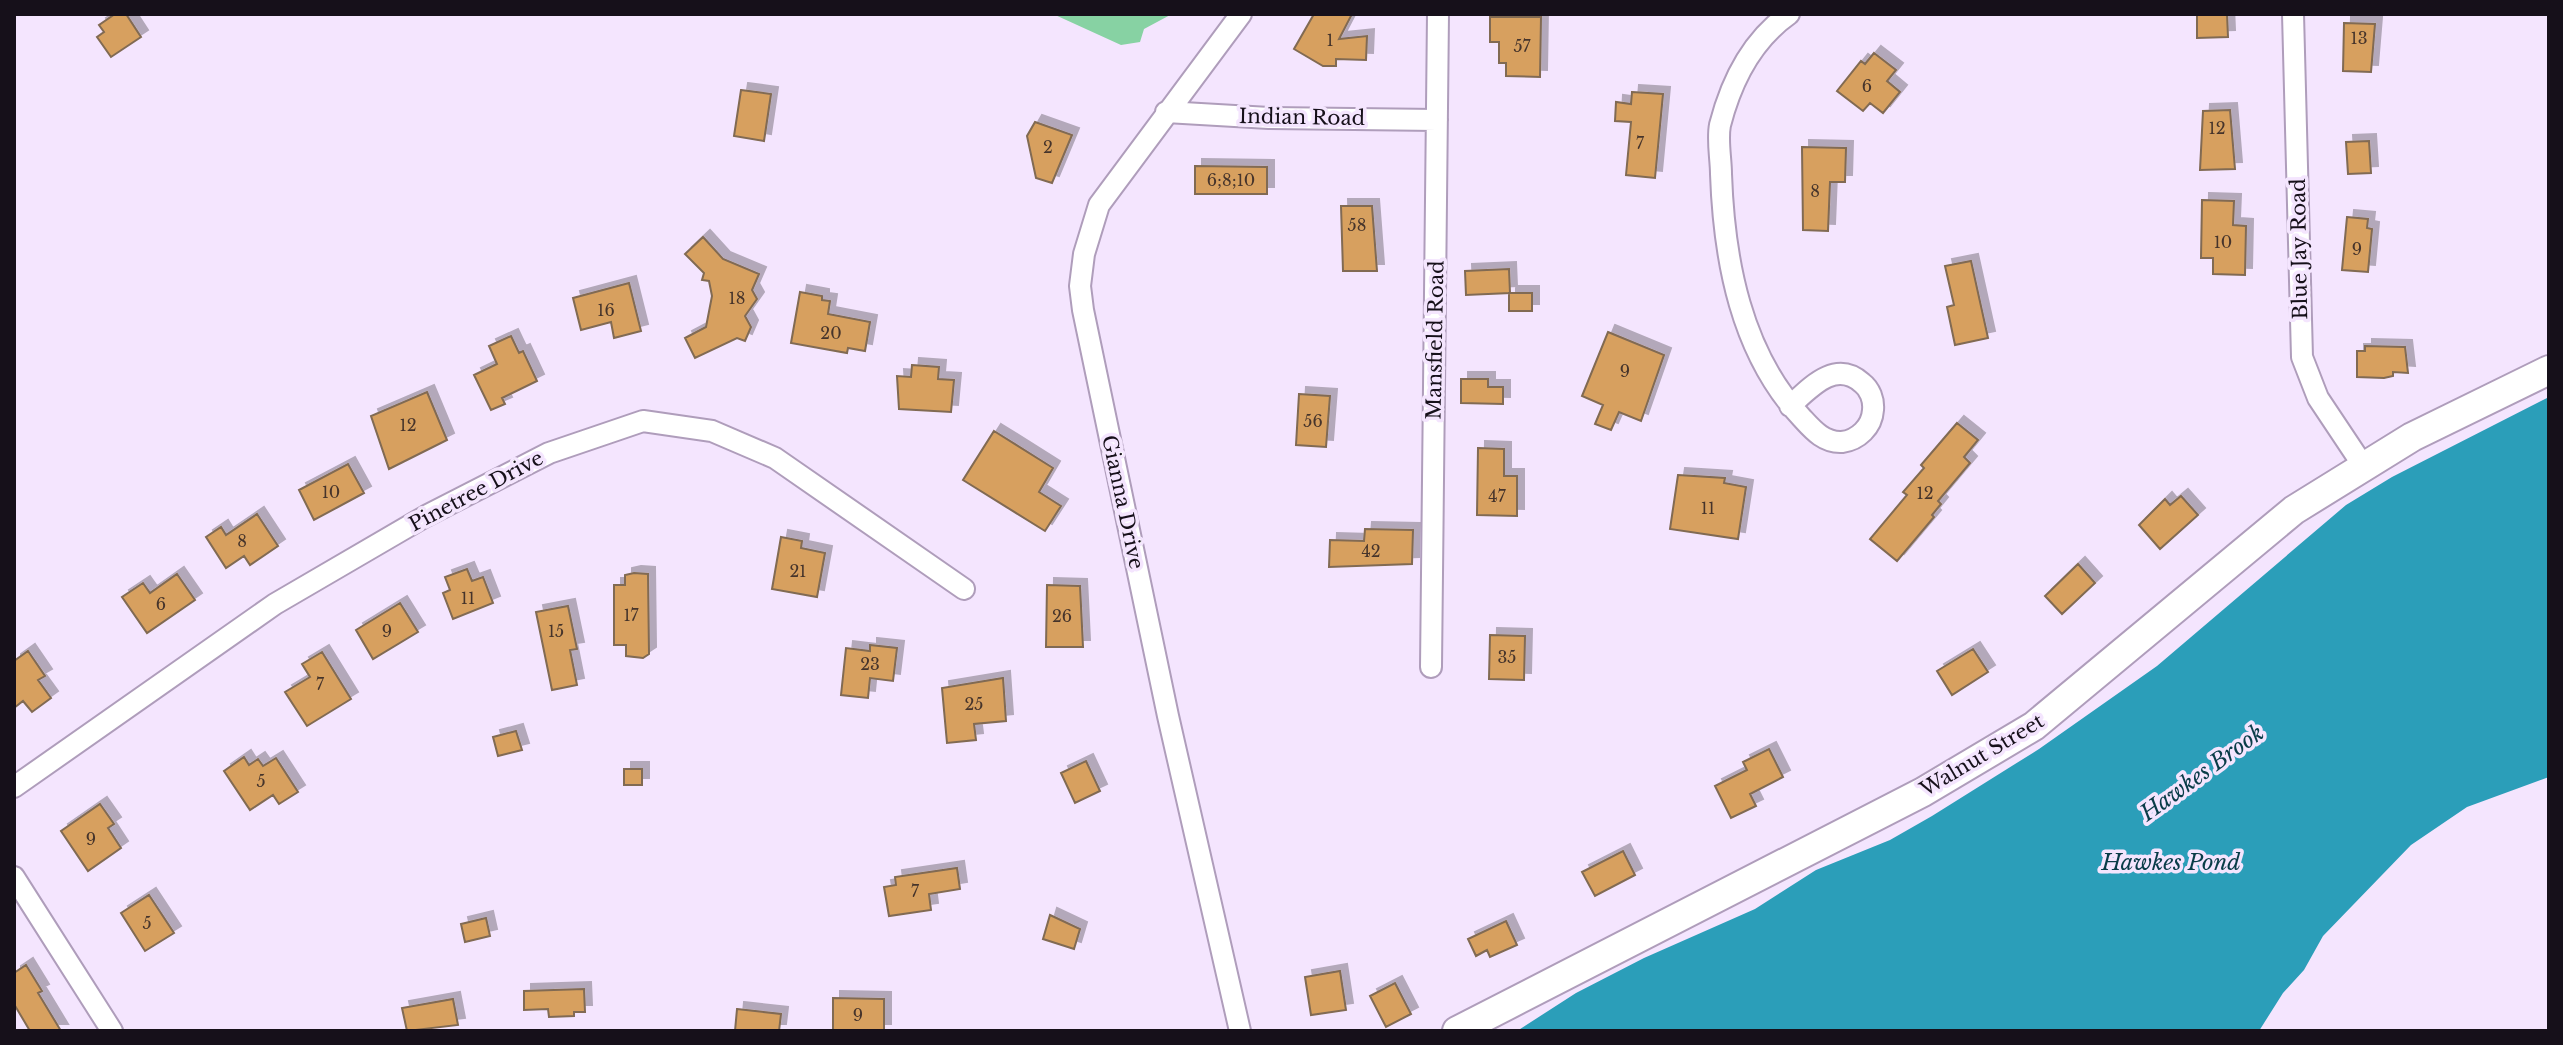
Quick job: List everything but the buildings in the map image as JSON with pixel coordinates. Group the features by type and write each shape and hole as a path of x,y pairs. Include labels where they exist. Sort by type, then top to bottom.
{"main road":[{"name":"Walnut Street","path":"1457,1031 1923,792 2034,726 2294,510 2412,437 2549,370"}],"street":[{"name":"Gianna Drive","path":"1240,1031 1168,716 1095,376 1080,286 1090,226 1099,205 1241,14"},
{"name":"Mansfield Road","path":"1431,667 1438,14"},
{"path":"1789,14 1771,27 1738,71 1719,129 1722,203 1736,291 1746,326 1761,359 1790,406"},
{"name":"Blue Jay Road","path":"2293,14 2302,357 2318,398 2364,467"},
{"name":"Indian Road","path":"1166,112 1269,118 1437,120"},
{"name":"Pinetree Drive","path":"14,787 275,604 399,532 549,453 643,421 712,431 775,458 964,589"},
{"path":"14,877 112,1031"}],"green space":[{"path":"1053,14 1172,14 1144,29 1140,42 1121,45"}],"water":[{"name":"Hawkes Pond","path":"2549,397 2549,777 2467,807 2411,845 2323,936 2304,970 2283,993 2259,1031 1517,1031 1576,993 1644,958 1755,909 1816,870 1890,840 1932,816 2039,749 2157,666 2346,505 2392,477"}],"water label":[{"name":"Hawkes Brook","path":"2202,773"}]}
